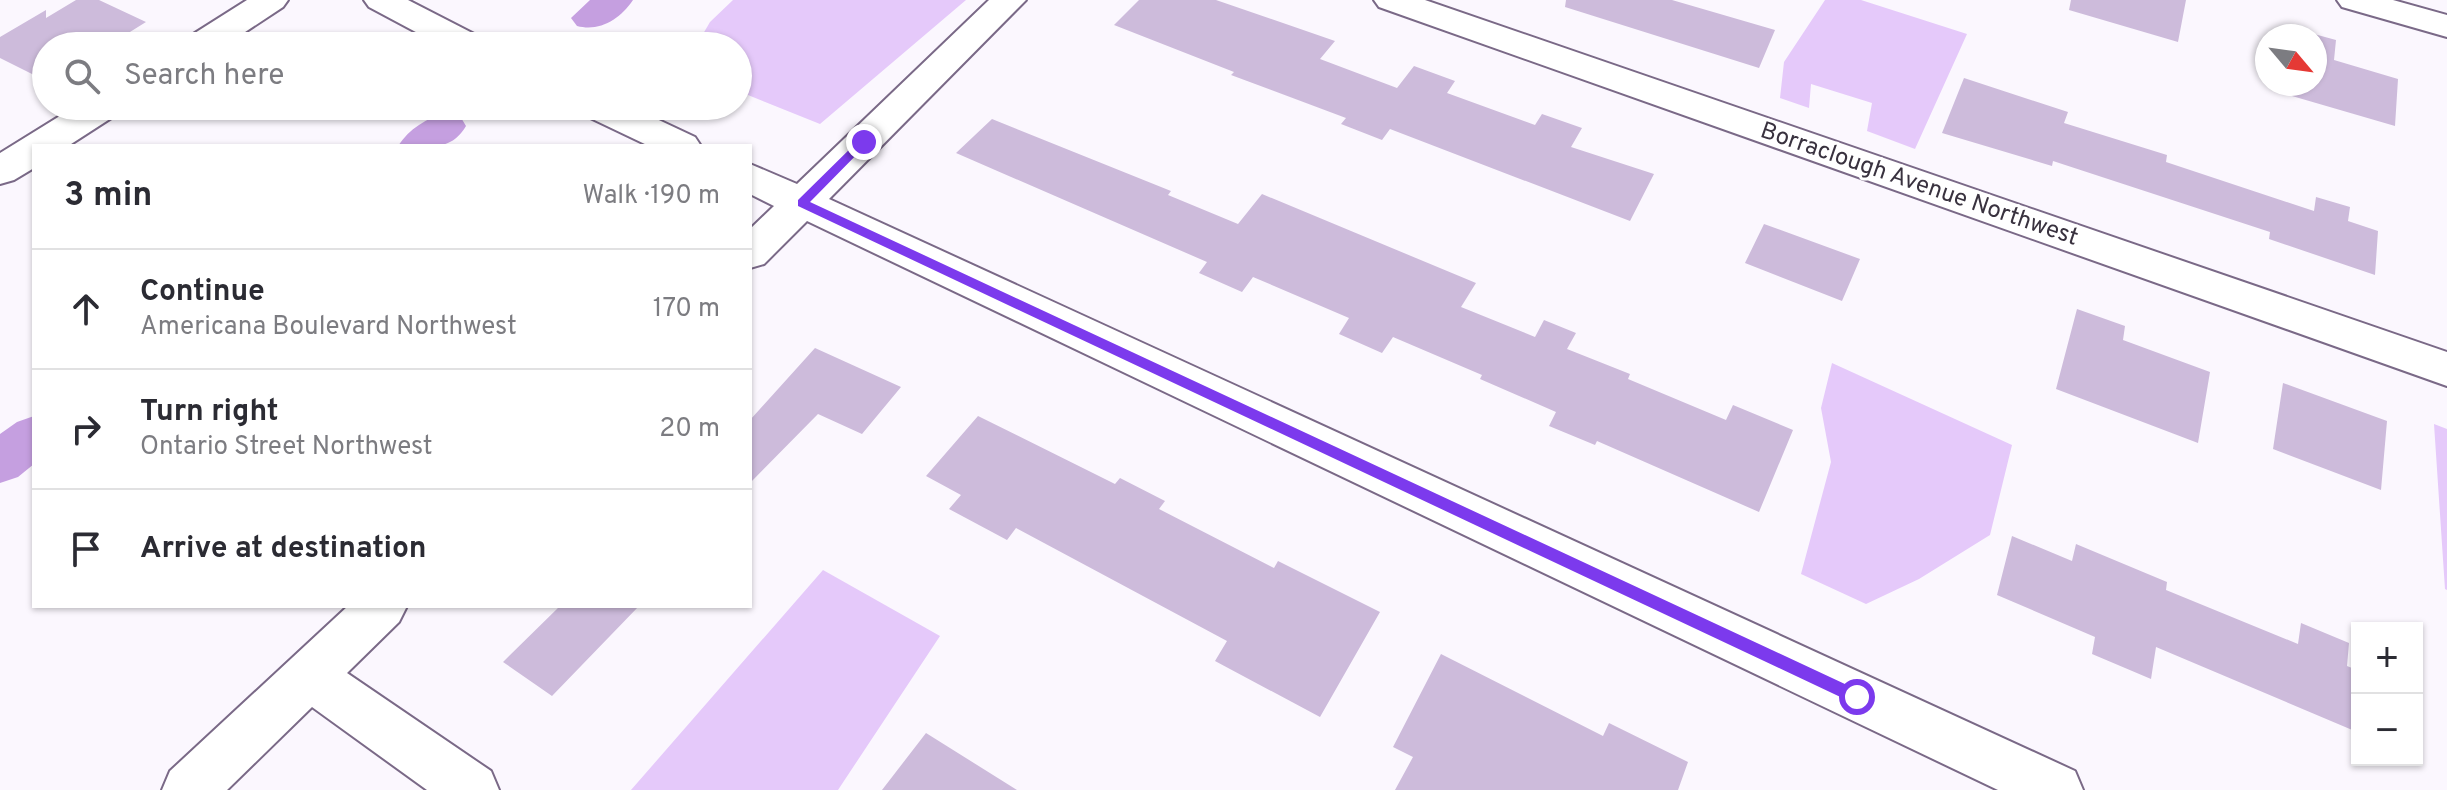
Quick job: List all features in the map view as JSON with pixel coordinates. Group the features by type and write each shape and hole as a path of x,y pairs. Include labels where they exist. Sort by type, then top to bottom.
{"street":[{"path":"221,32 271,0"},
{"path":"381,0 443,32"},
{"path":"752,251 1009,0"},
{"name":"Borraclough Avenue Northwest","path":"1391,0 2447,369"},
{"path":"2354,0 2447,26"},
{"path":"43,144 81,120"},
{"path":"627,120 678,144"},
{"path":"0,171 32,151"},
{"path":"752,179 2056,790"},
{"path":"189,790 380,608"},
{"path":"310,676 472,790"}],"shaded area":[{"path":"733,0 966,0 820,124 752,97 752,32 704,32"},
{"path":"1825,0 1861,0 1967,34 1915,149 1867,131 1872,103 1811,84 1809,108 1780,98 1784,62"},
{"path":"1832,363 2012,445 1990,535 1919,579 1866,604 1801,574 1831,462 1821,408"},
{"path":"2434,424 2447,429 2447,590 2445,589"},
{"path":"823,570 940,636 838,790 631,790"}],"building":[{"path":"76,0 99,0 146,22 130,32 32,32 32,74 0,58 0,37 46,10 46,18"},
{"path":"1139,0 1216,0 1335,41 1320,59 1397,88 1414,66 1455,81 1447,93 1535,125 1542,114 1582,128 1571,147 1654,174 1630,221 1390,129 1382,140 1341,124 1346,118 1231,75 1234,72 1114,25"},
{"path":"1566,0 1672,0 1775,30 1759,68 1565,7"},
{"path":"2071,0 2186,0 2178,42 2069,10"},
{"path":"2327,38 2336,40 2334,60 2398,79 2395,126 2292,96 2327,96"},
{"path":"1964,78 2068,112 2064,123 2167,155 2166,162 2314,211 2316,197 2350,207 2348,221 2378,231 2375,275 2269,239 2270,232 2053,161 2052,166 1942,133"},
{"path":"992,119 1171,191 1168,195 1238,224 1262,194 1476,283 1461,307 1535,337 1544,320 1576,333 1567,349 1630,374 1628,379 1726,420 1733,405 1793,430 1759,512 1597,441 1595,445 1549,426 1556,412 1480,379 1482,375 1393,337 1382,353 1339,334 1349,318 1253,277 1242,292 1199,273 1207,262 956,153"},
{"path":"1764,224 1860,259 1842,301 1745,263"},
{"path":"2077,309 2125,326 2123,340 2210,372 2198,443 2056,389"},
{"path":"815,348 901,387 862,434 818,414 752,481 752,418"},
{"path":"2283,383 2387,421 2381,490 2273,449"},
{"path":"978,416 1115,484 1120,478 1165,501 1159,509 1274,568 1278,561 1380,612 1320,717 1215,661 1227,641 1016,528 1007,540 949,509 961,495 926,476"},
{"path":"2012,536 2072,561 2076,544 2167,582 2166,590 2298,644 2301,623 2349,643 2347,666 2351,668 2351,729 2156,647 2151,679 2092,654 2095,637 1997,595"},
{"path":"558,608 637,608 552,696 503,662"},
{"path":"1441,654 1603,736 1609,723 1688,762 1678,790 1395,790 1413,757 1393,747"},
{"path":"926,733 1017,790 882,790"}],"waterway":[{"path":"590,18 614,0"},
{"path":"422,144 446,126"},
{"path":"0,462 32,438"}],"route":[{"path":"864,142 802,203 1857,697"}]}
